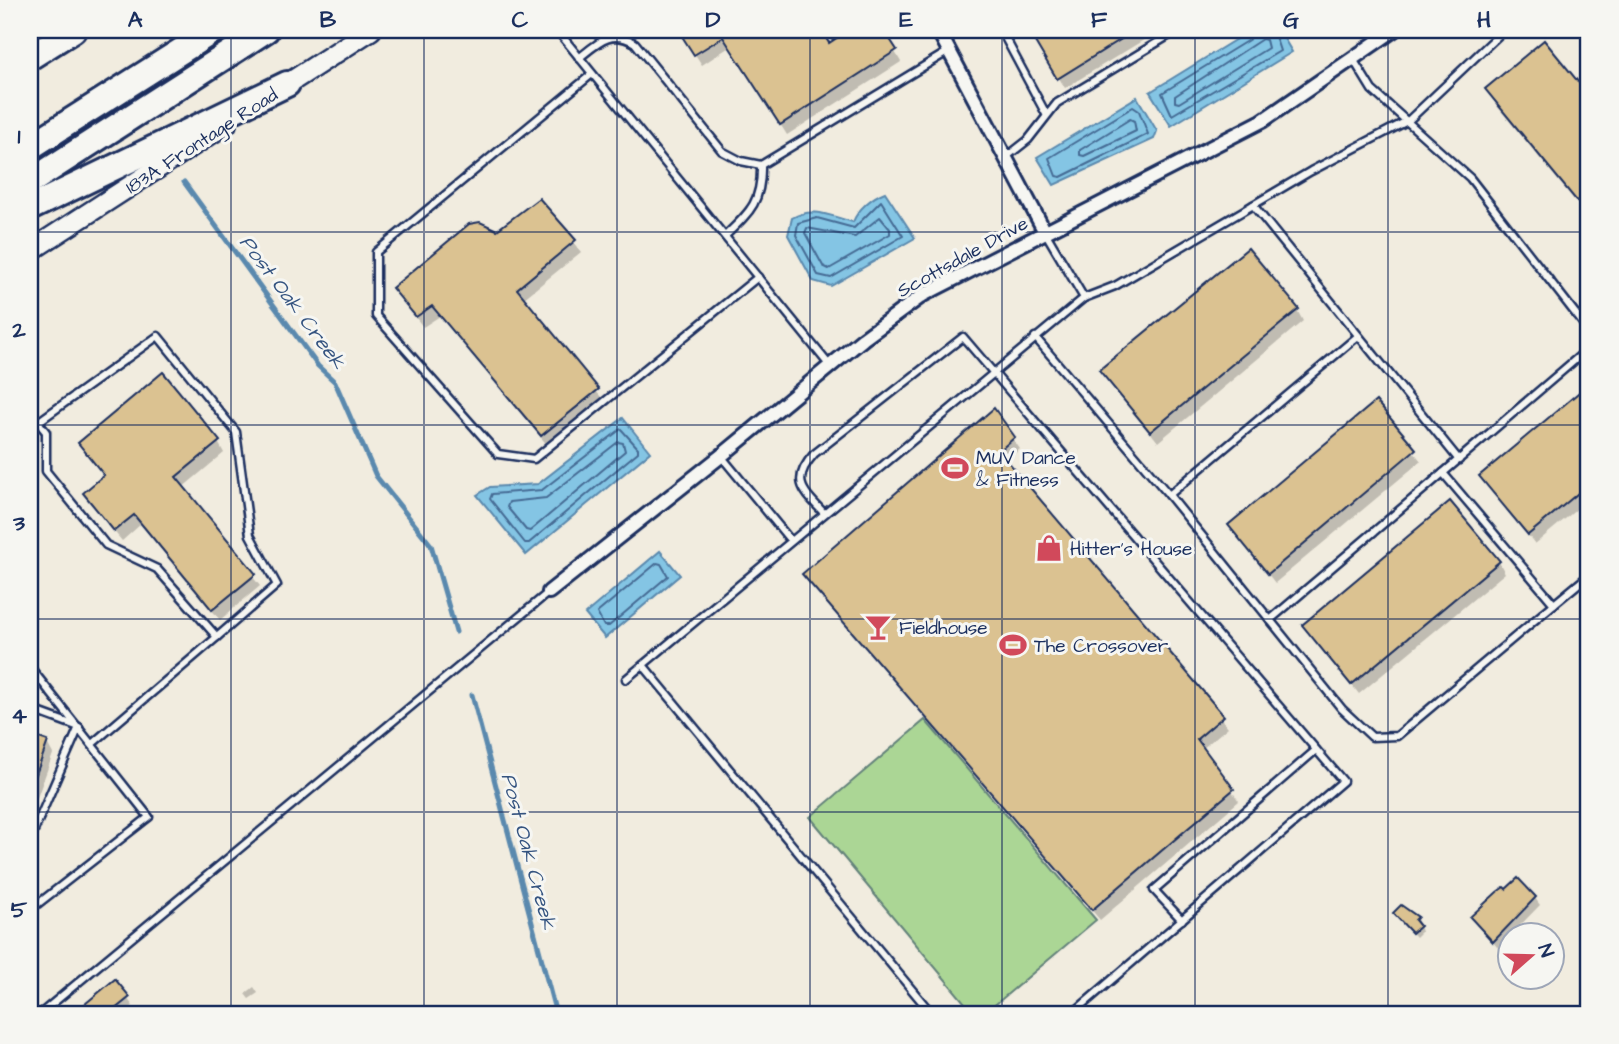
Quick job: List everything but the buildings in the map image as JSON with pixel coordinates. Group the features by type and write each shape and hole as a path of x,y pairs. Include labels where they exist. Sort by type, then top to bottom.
{"highway":[{"path":"30,57 73,30"},
{"path":"30,147 214,30"},
{"path":"30,182 266,30"},
{"path":"30,208 287,84"}],"main road":[{"name":"183A Frontage Road","path":"30,251 372,30"}],"street":[{"path":"938,30 1045,232"},
{"name":"Scottsdale Drive","path":"549,592 830,366 923,295 1262,121 1394,30"}],"lane":[{"path":"556,30 830,366"},
{"path":"1000,30 1046,114"},
{"path":"1005,158 1028,140 1057,103 1178,30"},
{"path":"626,679 1084,298 1115,286 1311,171 1409,121 1504,30"},
{"path":"579,58 605,37 622,35 629,39 722,151 741,161 761,165 949,51"},
{"path":"1352,58 1372,90 1470,178 1589,331"},
{"path":"592,74 376,252 376,316 498,454 534,458 758,277"},
{"path":"725,236 753,209 762,185 761,165"},
{"path":"1253,205 1459,460"},
{"path":"1045,232 1084,298"},
{"path":"38,422 158,336 236,432 250,535 277,585 92,744"},
{"path":"1169,495 1359,336"},
{"path":"824,513 805,493 800,479 803,466 814,454 963,337 1343,781 1072,1014"},
{"path":"1035,337 1169,495 1342,709 1372,737 1397,736 1589,575"},
{"path":"1270,620 1589,348"},
{"path":"30,412 46,432 46,471 106,545 157,569 217,637"},
{"path":"721,456 791,541"},
{"path":"1443,473 1553,604"},
{"path":"40,1014 549,592"},
{"path":"643,665 932,1014"},
{"path":"30,667 149,817 30,910"},
{"path":"30,709 79,727"},
{"path":"30,840 79,727"},
{"path":"1182,920 1154,890 1316,750"}],"green space":[{"path":"925,720 1096,920 984,1014 974,1014 810,817"}],"water":[{"path":"1251,30 1279,30 1292,52 1171,126 1150,92"},
{"path":"1137,97 1157,131 1154,139 1054,185 1037,157"},
{"path":"885,192 915,238 831,286 813,281 788,235 792,218 814,212 853,222 866,204"},
{"path":"623,418 650,452 526,555 477,495 490,487 538,484"},
{"path":"660,551 680,575 605,638 585,614"}],"waterway":[{"name":"Post Oak Creek","path":"184,182 318,366 335,382 376,476 431,545 456,632"},
{"name":"Post Oak Creek","path":"472,695 556,1014"}],"place":[{"name":"MUV Dance & Fitness","path":"955,468"},
{"name":"Hitter's House","path":"1049,548"},
{"name":"Fieldhouse","path":"878,627"},
{"name":"The Crossover","path":"1013,645"}]}
